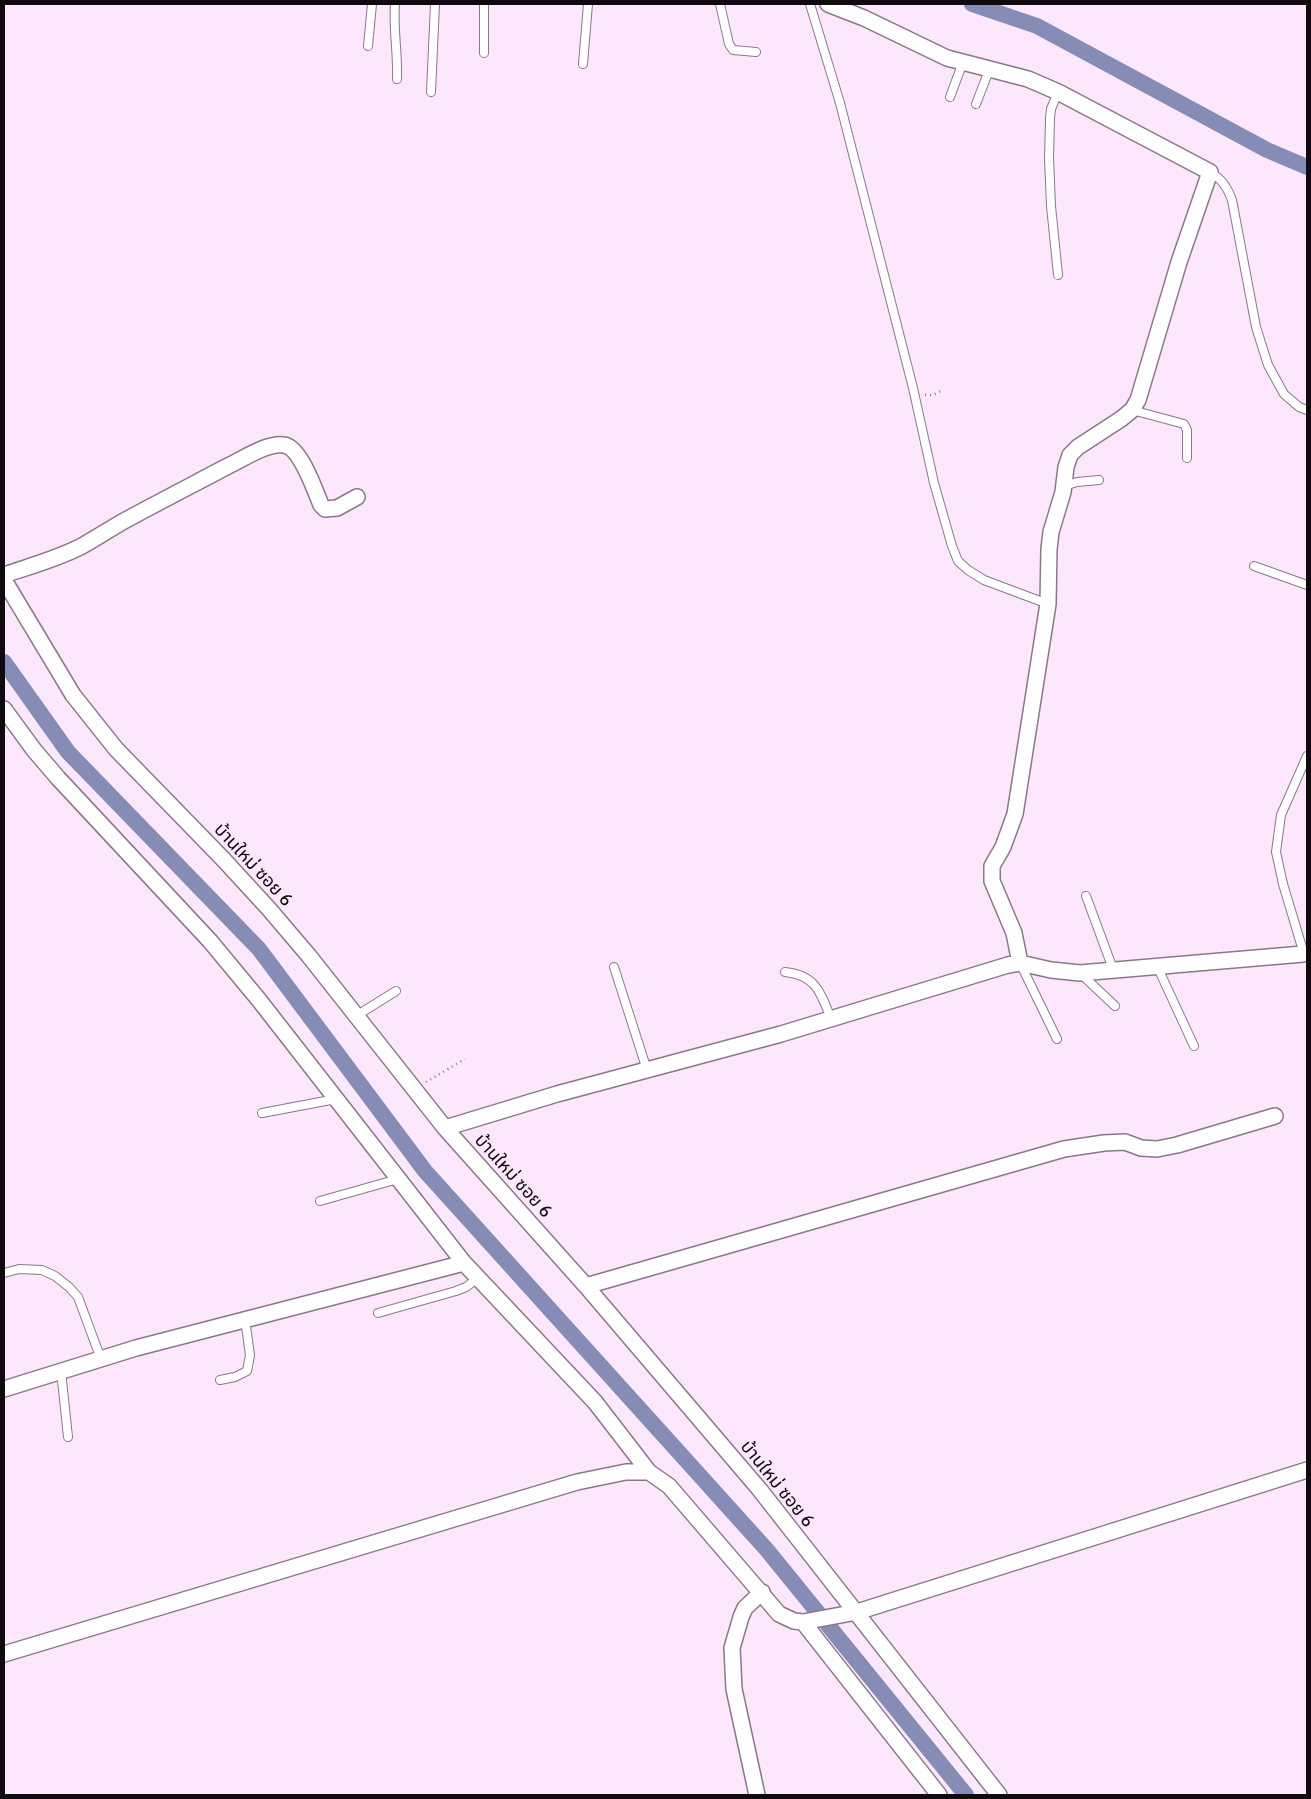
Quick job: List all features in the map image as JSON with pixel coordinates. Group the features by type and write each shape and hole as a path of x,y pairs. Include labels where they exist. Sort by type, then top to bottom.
{"street":[{"path":"828,4 864,18 947,58 1028,78 1210,172 1179,262 1138,400 1132,410 1121,419 1078,447 1070,455 1066,466 1064,486 1048,549 1048,604 1015,814 1003,847 992,866 992,881 1014,933 1020,963"},
{"path":"4,575 49,560 82,546 211,475 276,445 291,447 298,454 325,509 337,508 357,497"},
{"name":"บ้านใหม่ ซอย 6","path":"4,580 73,696 116,749 244,881 309,956 413,1090 445,1128 586,1286 760,1490 851,1613 999,1795"},
{"path":"4,709 34,750 58,778 210,941 259,1000 464,1263 595,1402 648,1472 669,1486 780,1614 794,1621 809,1621 851,1613 1307,1470"},
{"path":"445,1128 557,1094 831,1019 1020,963 1051,970 1080,973 1305,954"},
{"path":"586,1286 1064,1149 1125,1142 1140,1148 1157,1149 1177,1145 1275,1116"},
{"path":"4,1389 101,1359 245,1319 464,1263"},
{"path":"4,1654 577,1482 626,1472 648,1472"},
{"path":"757,1795 734,1689 732,1648 741,1617 746,1608 762,1592"},
{"path":"809,1621 940,1795"}],"lane":[{"path":"368,46 372,4"},
{"path":"395,4 393,24 397,78"},
{"path":"431,92 435,4"},
{"path":"484,4 484,53"},
{"path":"583,64 588,4"},
{"path":"720,4 729,44 733,50 756,52"},
{"path":"810,4 840,103 913,388 934,483 952,546 958,561 984,580 1048,604"},
{"path":"950,96 963,62"},
{"path":"976,104 990,68"},
{"path":"1058,92 1051,109 1049,150 1051,206 1058,275"},
{"path":"1210,172 1219,177 1226,186 1232,200 1256,326 1268,365 1284,394 1299,407 1307,410"},
{"path":"1132,410 1184,424 1187,430 1187,458"},
{"path":"1064,486 1078,482 1099,480"},
{"path":"1254,566 1307,585"},
{"path":"1305,954 1276,852 1281,816 1307,756"},
{"path":"1086,896 1113,969"},
{"path":"1020,963 1057,1039"},
{"path":"1157,966 1194,1046"},
{"path":"614,967 647,1070"},
{"path":"785,972 800,974 821,992 831,1019"},
{"path":"1080,973 1115,1006"},
{"path":"356,1016 396,991"},
{"path":"262,1113 336,1099"},
{"path":"320,1201 398,1179"},
{"path":"4,1274 19,1269 42,1270 56,1276 69,1287 78,1297 101,1359"},
{"path":"378,1312 456,1291 466,1287 478,1278"},
{"path":"220,1380 235,1377 247,1371 250,1355 245,1319"},
{"path":"61,1371 68,1437"}],"path":[{"path":"913,388 922,394 933,395 943,390"},
{"path":"413,1090 465,1059"}],"waterway":[{"path":"972,4 1037,26 1267,150 1307,167"},
{"path":"4,662 68,752 259,949 425,1171 767,1550 966,1795"}]}
